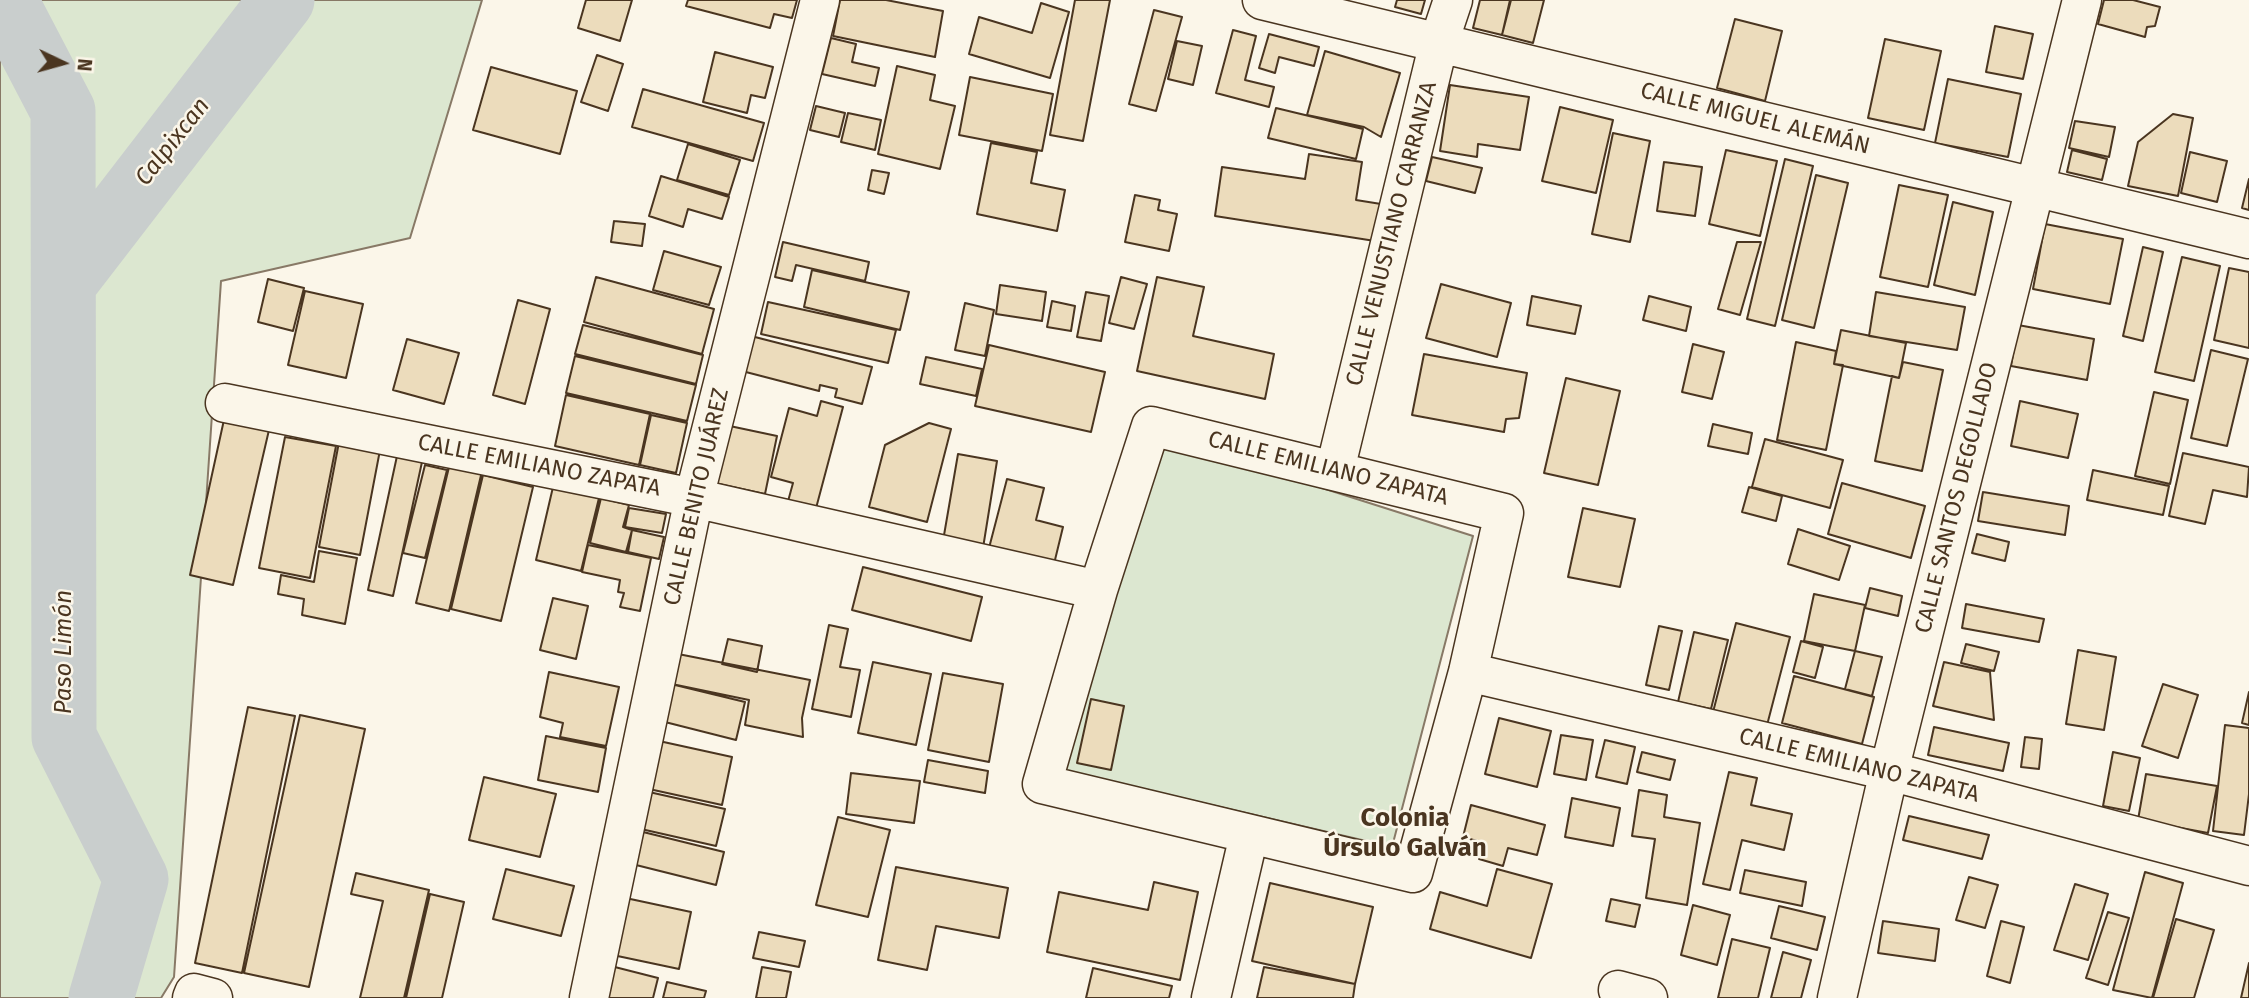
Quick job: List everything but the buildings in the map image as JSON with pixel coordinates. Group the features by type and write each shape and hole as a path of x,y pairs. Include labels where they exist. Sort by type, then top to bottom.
{"street":[{"name":"CALLE BENITO JUÁREZ","path":"589,998 694,498 820,0"},
{"name":"CALLE MIGUEL ALEMÁN","path":"1262,0 2249,239"},
{"name":"CALLE VENUSTIANO CARRANZA","path":"1335,470 1439,42 1453,0"},
{"name":"CALLE SANTOS DEGOLLADO","path":"1837,998 1889,771 2081,0"},
{"name":"CALLE EMILIANO ZAPATA","path":"225,403 694,498 1098,590 1151,426 1504,513 1468,672 1889,771 2249,866"},
{"path":"1098,590 1042,784 1413,873 1468,672"},
{"path":"1211,998 1250,835"},
{"path":"192,998 194,993 213,998"}],"green space":[{"path":"0,0 482,0 410,238 221,281 174,977 161,998 0,998"},
{"path":"1162,437 1473,536 1392,847 1061,770"}],"waterway":[{"name":"Paso Limón","path":"5,0 63,111 64,737 136,879 101,998"},
{"name":"Calpixcan","path":"64,283 282,0"}],"district":[{"name":"Colonia Úrsulo Galván","path":"1405,834"}]}
